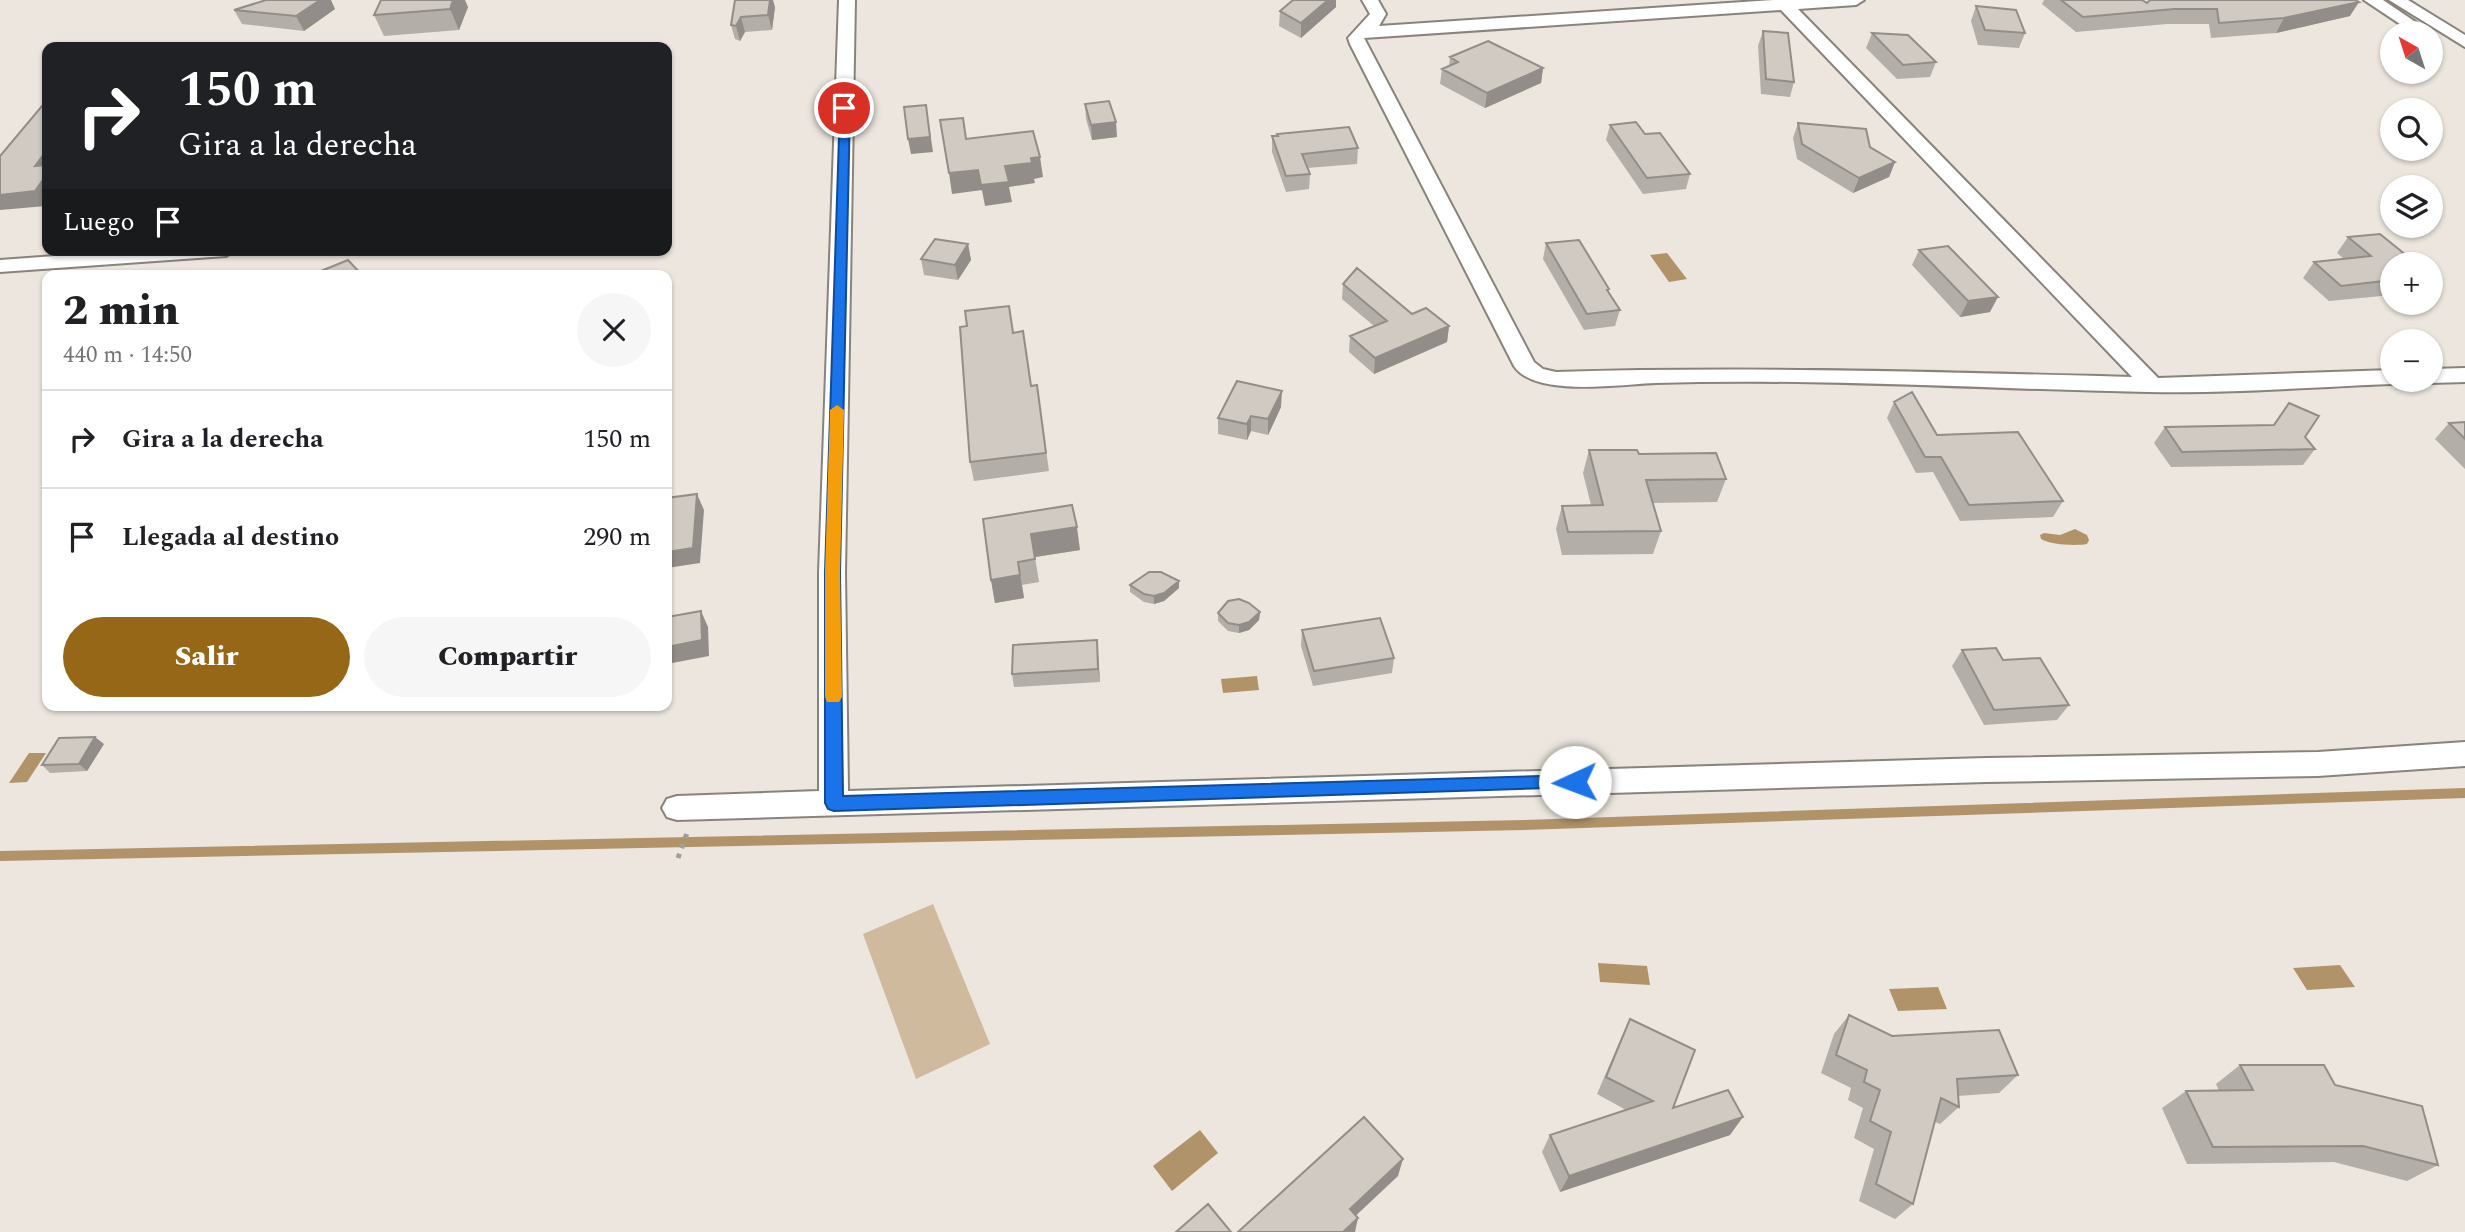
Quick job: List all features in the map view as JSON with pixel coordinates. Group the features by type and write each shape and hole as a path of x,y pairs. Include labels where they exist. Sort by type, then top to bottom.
{"street":[{"path":"834,803 832,573 847,0"},
{"path":"1370,0 1378,14 1356,38 1358,44 1525,366 1536,375 1556,379 1684,375 1829,376 2152,385 2380,377"},
{"path":"1368,26 1696,0"},
{"path":"1368,26 1856,0"},
{"path":"2372,0 2406,21"},
{"path":"2397,0 2465,42"},
{"path":"1783,2 2152,385"},
{"path":"2443,44 2465,58"},
{"path":"0,266 141,256"},
{"path":"2443,376 2465,375"},
{"path":"682,819 834,803 2318,764 2465,754"}],"path":[{"path":"678,858 682,819"}],"shaded area":[{"path":"1667,253 1687,279 1669,282 1650,255"},
{"path":"2075,529 2087,535 2087,544 2051,543 2041,539 2040,535 2060,535"},
{"path":"1257,676 1259,690 1223,693 1221,679"},
{"path":"29,753 46,753 27,782 9,783"},
{"path":"933,904 990,1044 916,1079 863,934"},
{"path":"1598,963 1647,966 1650,985 1600,982"},
{"path":"2340,965 2355,987 2307,990 2293,968"},
{"path":"1938,987 1947,1009 1898,1011 1889,989"},
{"path":"1200,1130 1218,1153 1172,1191 1153,1166"}],"building":[{"path":"266,0 320,0 296,16 234,10"},
{"path":"381,0 453,0 450,9 374,15"},
{"path":"735,0 770,0 768,15 741,17 736,26 731,25"},
{"path":"1293,0 1328,0 1301,23 1280,11"},
{"path":"2061,0 2142,0 2147,3 2150,0 2359,2 2284,18 2219,23 2217,9 2174,9 2083,17"},
{"path":"1976,6 2016,10 2025,33 1985,30"},
{"path":"1763,31 1788,33 1794,82 1766,79"},
{"path":"1872,33 1908,35 1936,62 1903,65"},
{"path":"1488,41 1543,68 1487,93 1442,69 1458,62 1450,57"},
{"path":"1109,101 1116,122 1091,125 1085,104"},
{"path":"926,105 930,137 908,139 904,107"},
{"path":"42,106 42,157 35,166 42,165 42,181 35,191 0,195 0,156"},
{"path":"963,118 966,139 1033,131 1040,157 1031,158 1032,163 1005,166 1009,182 981,185 978,170 949,173 940,120"},
{"path":"1636,122 1645,134 1660,133 1690,174 1647,178 1610,125"},
{"path":"1798,123 1866,129 1870,147 1895,162 1859,178 1802,144"},
{"path":"1349,127 1358,148 1302,154 1310,174 1286,176 1272,136"},
{"path":"2380,234 2380,238 2385,238 2402,252 2380,252 2380,281 2341,286 2314,262 2371,256 2348,237"},
{"path":"935,239 968,244 955,265 921,259"},
{"path":"1579,240 1620,310 1587,314 1546,243"},
{"path":"1948,246 1998,297 1968,301 1919,250"},
{"path":"348,260 357,270 323,270"},
{"path":"1357,268 1412,314 1426,308 1449,326 1375,358 1350,336 1387,321 1343,284"},
{"path":"1009,306 1013,333 1023,331 1031,386 1037,385 1046,453 970,462 960,327 967,326 965,311"},
{"path":"1237,381 1282,391 1268,419 1251,416 1247,424 1218,418"},
{"path":"1912,392 1937,435 2018,432 2063,501 1969,505 1941,457 1925,457 1894,402"},
{"path":"2289,403 2319,416 2305,437 2315,449 2182,452 2165,427 2274,425"},
{"path":"2465,422 2465,439 2449,423"},
{"path":"1589,450 1637,450 1639,454 1716,453 1726,479 1646,480 1661,531 1568,532 1562,506 1603,505"},
{"path":"697,494 693,548 672,551 672,497"},
{"path":"1072,505 1077,527 1031,534 1035,559 1018,562 1020,575 991,580 983,519"},
{"path":"1149,572 1161,572 1179,581 1164,593 1154,596 1144,594 1130,585"},
{"path":"1239,599 1260,612 1249,622 1239,625 1228,623 1218,613 1228,601"},
{"path":"701,611 702,640 672,646 672,616"},
{"path":"1380,618 1394,658 1314,671 1302,630"},
{"path":"1097,640 1098,669 1012,674 1013,645"},
{"path":"1996,648 2003,660 2040,658 2069,705 1994,710 1962,650"},
{"path":"95,737 79,764 42,765 59,738"},
{"path":"1849,1015 1892,1036 1999,1030 2018,1075 1957,1079 1959,1107 1941,1098 1913,1204 1876,1184 1891,1132 1870,1121 1880,1090 1864,1082 1867,1070 1836,1055"},
{"path":"1630,1019 1695,1050 1673,1108 1728,1090 1743,1117 1569,1176 1550,1135 1653,1101 1606,1077"},
{"path":"2240,1065 2324,1065 2335,1085 2422,1106 2438,1165 2363,1146 2213,1147 2186,1091 2253,1090"},
{"path":"1364,1117 1403,1159 1350,1209 1358,1218 1343,1232 1238,1232"},
{"path":"1208,1204 1231,1232 1176,1232"}],"waterway":[{"path":"0,856 1524,825 2465,793"}],"slow traffic":[{"path":"833,697 832,573 837,410"}],"route":[{"path":"844,108 832,573 834,803 1575,782"}]}
